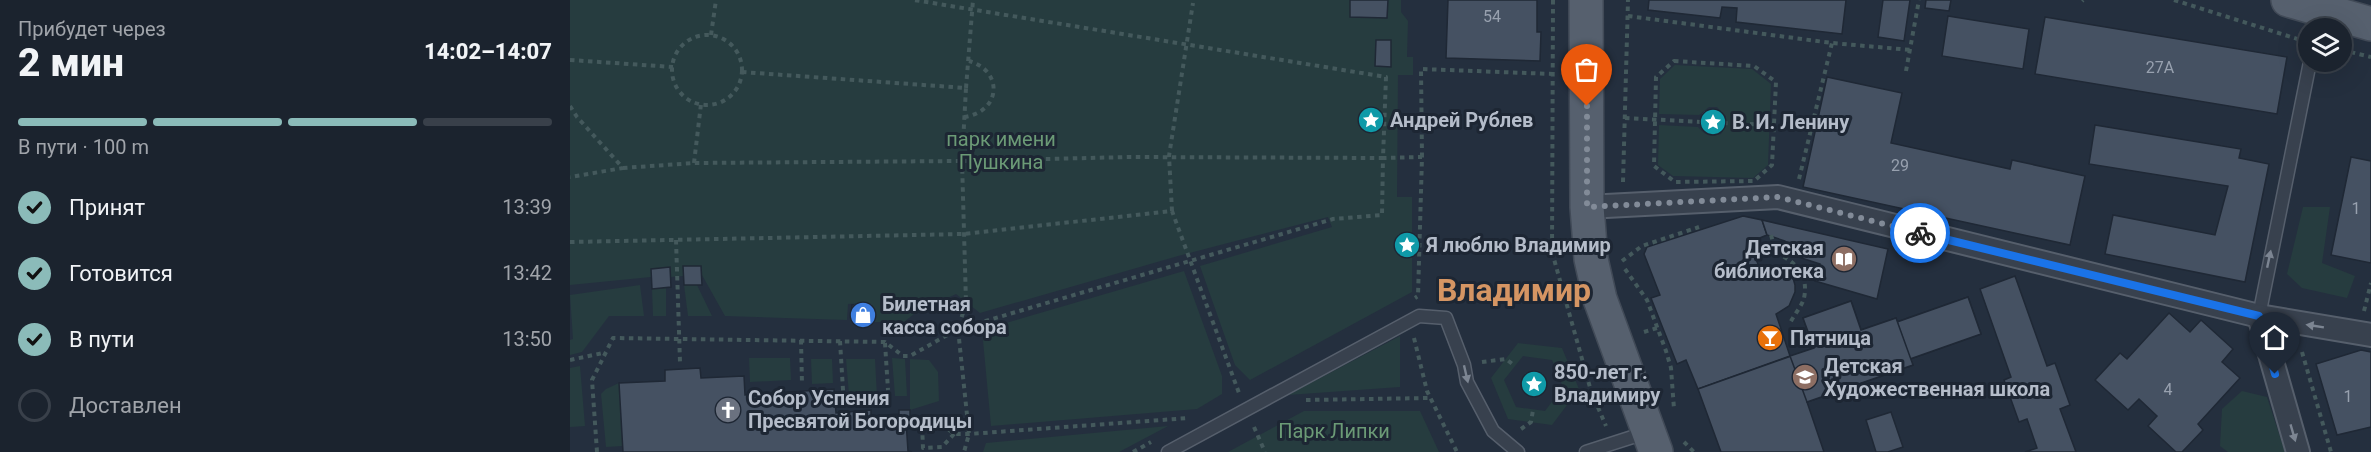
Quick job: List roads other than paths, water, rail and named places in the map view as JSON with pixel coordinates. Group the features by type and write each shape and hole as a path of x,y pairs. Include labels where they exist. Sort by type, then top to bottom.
{"main road":[{"path":"1586,0 1587,207 1591,259 1600,299 1653,442"},
{"path":"2288,0 2321,15 2371,24"},
{"path":"2353,0 2371,17"}],"street":[{"path":"1587,207 1787,194 2259,316 2371,335"},
{"path":"2259,316 2298,452"}],"lane":[{"path":"2259,316 2308,72"},
{"path":"1168,452 1409,319 1419,316 1446,318 1464,364 1467,382 1493,431 1518,452"},
{"path":"1586,452 1653,442"}],"place":[{"name":"Андрей Рублев","path":"1371,120"},
{"name":"В. И. Ленину","path":"1713,122"},
{"name":"Я люблю Владимир","path":"1407,245"},
{"name":"Детская библиотека","path":"1844,259"},
{"name":"Билетная касса собора","path":"863,315"},
{"name":"Пятница","path":"1770,338"},
{"name":"Детская Художественная школа","path":"1805,377"},
{"name":"850-лет г. Владимиру","path":"1534,384"},
{"name":"Собор Успения Пресвятой Богородицы","path":"728,410"}],"district":[{"name":"Владимир","path":"1514,290"}],"park label":[{"name":"парк имени Пушкина","path":"1001,150"},
{"name":"Парк Липки","path":"1334,431"}]}
